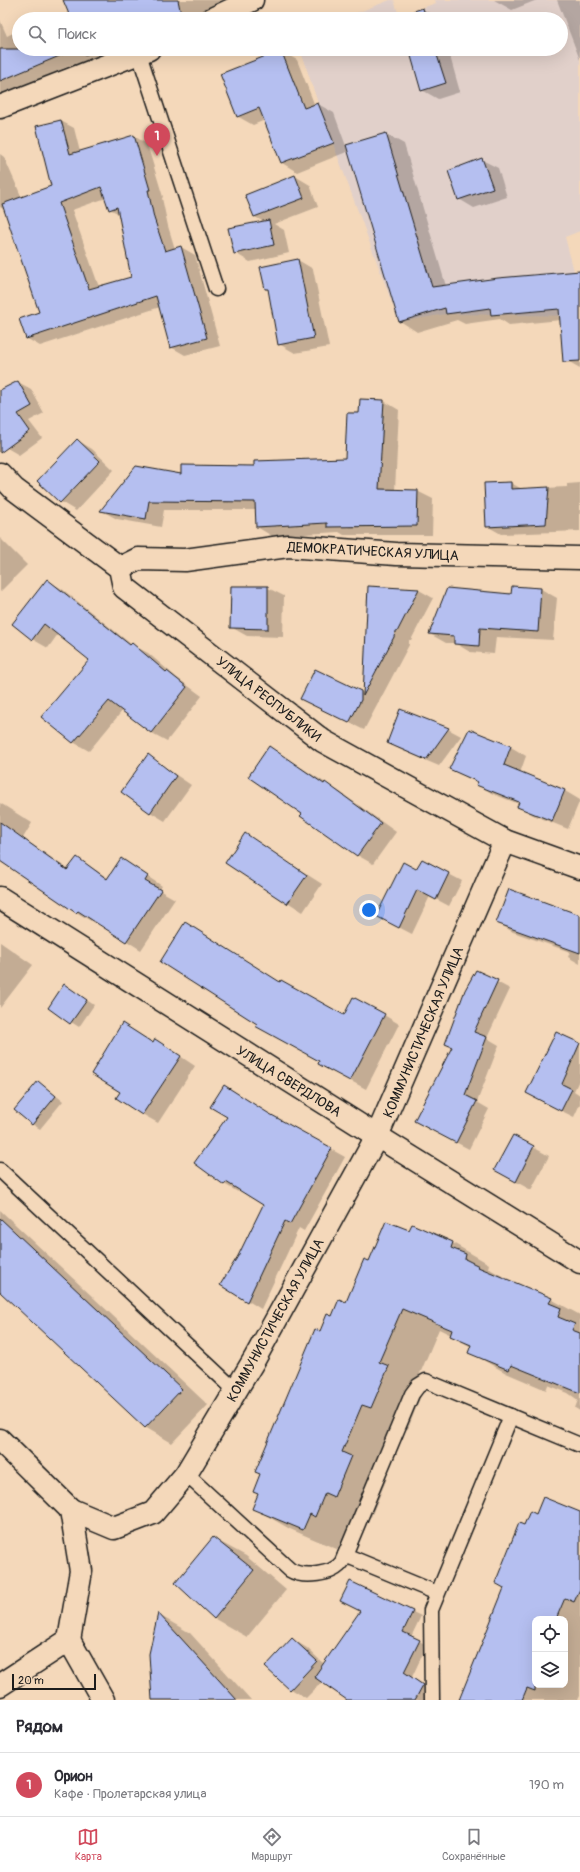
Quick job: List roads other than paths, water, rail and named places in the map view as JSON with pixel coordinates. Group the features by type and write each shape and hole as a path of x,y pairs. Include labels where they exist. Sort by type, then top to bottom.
{"street":[{"path":"227,12 252,0"},
{"path":"0,107 134,56"},
{"path":"0,474 14,489 120,568"},
{"name":"ДЕМОКРАТИЧЕСКАЯ УЛИЦА","path":"120,568 138,559 185,560 288,546 396,554 580,558"},
{"name":"УЛИЦА РЕСПУБЛИКИ","path":"120,568 124,587 323,741 505,841 580,868"},
{"name":"КОММУНИСТИЧЕСКАЯ УЛИЦА","path":"71,1510 114,1528 153,1513 186,1474 236,1391 377,1136 505,841"},
{"name":"УЛИЦА СВЕРДЛОВА","path":"0,898 580,1262"},
{"path":"0,1440 71,1510 81,1572 69,1640 103,1700"},
{"path":"0,1685 69,1640"}],"lane":[{"path":"145,56 216,289"},
{"path":"0,1170 236,1391"},
{"path":"186,1474 295,1572 306,1574 334,1570 339,1567 412,1394 418,1386 426,1381 580,1445"},
{"path":"432,1700 430,1617 437,1593 511,1416"},
{"path":"345,1555 437,1593"}],"place":[{"name":"Орион","path":"157,156"}]}
